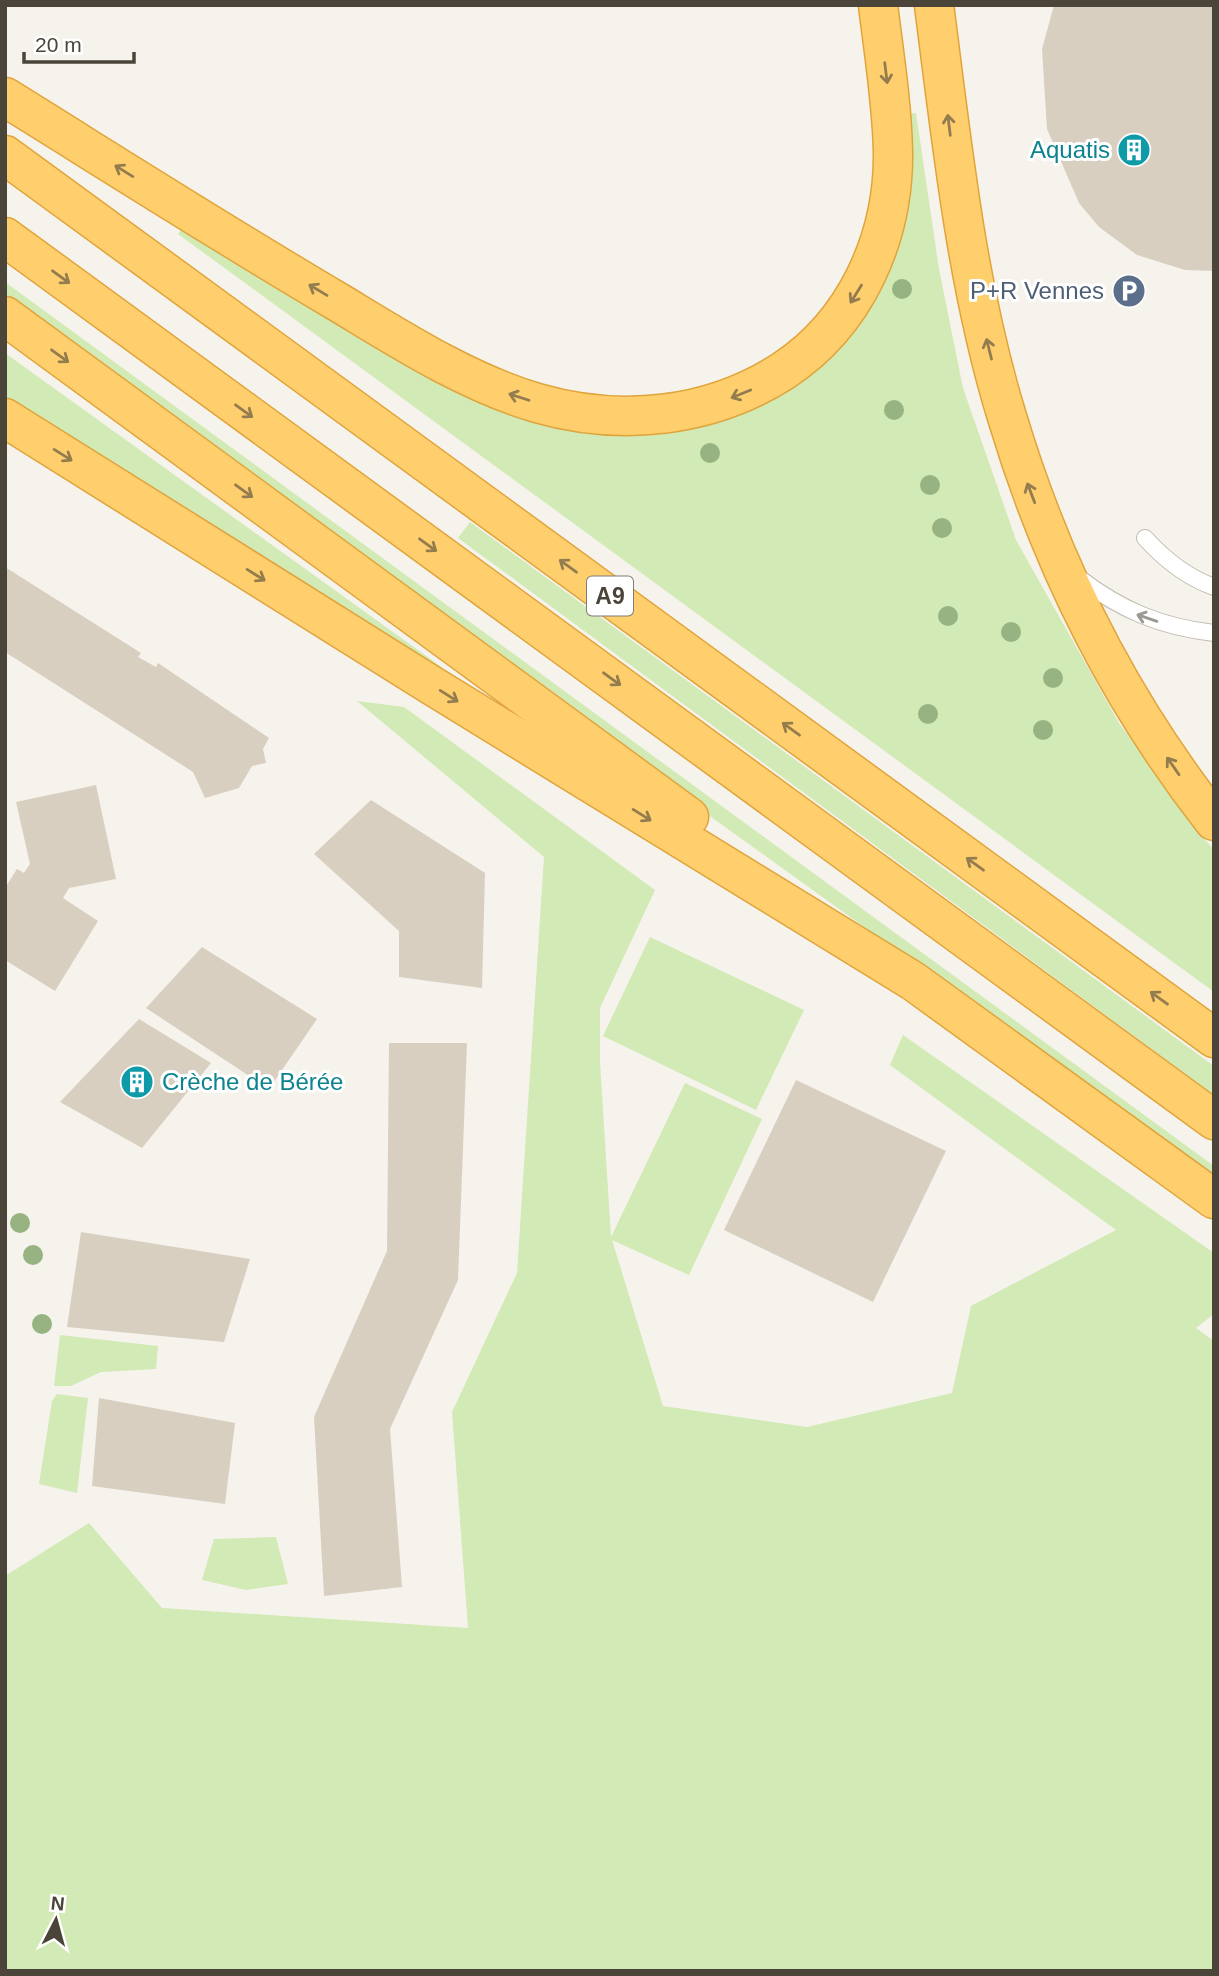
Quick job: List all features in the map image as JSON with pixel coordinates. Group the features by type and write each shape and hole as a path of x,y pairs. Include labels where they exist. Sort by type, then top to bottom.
{"highway":[{"path":"5,97 252,251 431,357 475,379 539,403 571,410 632,416 662,415 713,405 758,387 800,360 835,325 860,289 876,254 888,205 893,153 878,5"},
{"path":"934,5 962,211 987,342 1029,487 1057,556 1104,656 1157,742 1214,821"},
{"name":"A9","path":"5,155 1214,1038"},
{"path":"5,236 1214,1120"},
{"path":"5,316 913,982 1214,1199"},
{"path":"5,418 430,685 913,982"}],"lane":[{"path":"1145,538 1181,571 1214,587"},
{"path":"1057,556 1100,594 1127,610 1177,626 1214,633"}],"green space":[{"path":"916,113 939,269 963,388 1016,540 1119,723 1214,850 1214,992 178,234 184,225 402,353 669,429 740,414 782,393 855,324 904,114"},
{"path":"5,282 1214,1166 1214,1179 650,773 5,303"},
{"path":"5,353 443,668 440,673 5,404"},
{"path":"470,522 1214,1066 1214,1095 458,538"},
{"path":"357,701 404,707 655,890 600,1008 600,1063 611,1237 685,1083 762,1119 689,1275 612,1240 663,1406 807,1427 952,1393 971,1306 1116,1230 890,1065 903,1035 1214,1253 1214,1314 1196,1328 1214,1341 1214,1971 5,1971 5,1576 89,1523 162,1608 468,1628 452,1412 517,1273 544,857"},
{"path":"650,937 804,1010 756,1110 603,1036"},
{"path":"60,1335 158,1346 156,1369 101,1372 71,1386 54,1386"},
{"path":"57,1394 88,1398 77,1493 39,1484 52,1401"},
{"path":"276,1537 288,1584 246,1590 202,1580 214,1539"}],"building":[{"name":"Aquatis","path":"1054,5 1214,5 1214,271 1185,270 1137,255 1099,227 1079,203 1047,129 1042,49"},
{"path":"5,567 141,653 138,657 156,667 158,663 269,738 263,749 266,763 252,766 239,788 205,798 193,772 5,652"},
{"path":"96,785 116,879 69,888 63,898 98,921 55,991 5,960 5,888 17,869 24,873 30,864 16,802"},
{"path":"371,800 485,873 482,988 399,977 399,931 314,854"},
{"path":"202,947 317,1019 269,1089 146,1008"},
{"name":"Crèche de Bérée","path":"139,1019 211,1063 142,1148 60,1102"},
{"path":"389,1043 467,1043 458,1280 390,1429 402,1587 324,1596 314,1417 387,1251"},
{"path":"796,1080 946,1151 873,1302 724,1230"},
{"path":"81,1232 250,1259 224,1342 67,1327"},
{"path":"99,1398 235,1423 225,1504 92,1486"}],"place":[{"name":"Aquatis","path":"1134,150"},
{"name":"P+R Vennes","path":"1129,291"},
{"name":"Crèche de Bérée","path":"137,1082"}]}
